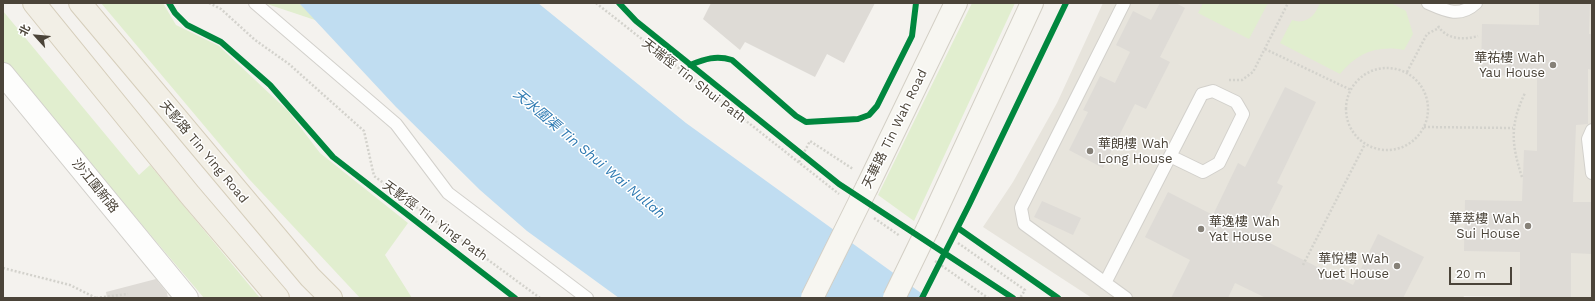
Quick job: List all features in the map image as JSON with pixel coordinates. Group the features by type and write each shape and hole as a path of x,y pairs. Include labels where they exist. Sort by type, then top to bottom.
{"main road":[{"path":"34,3 190,196 278,298"},
{"name":"天影路 Tin Ying Road","path":"80,3 305,271 331,298"},
{"name":"天華路 Tin Wah Road","path":"812,298 956,3"},
{"path":"894,298 1032,3"}],"street":[{"name":"沙江圍新路","path":"3,74 11,96 187,298"}],"lane":[{"path":"255,3 396,124 448,193 587,298"},
{"path":"1124,3 1021,208 1024,224 1126,298"},
{"path":"1428,3 1448,12 1469,10 1476,3"},
{"path":"1105,282 1170,156 1202,94 1213,91 1236,102 1243,114 1219,163 1203,172 1170,156"},
{"path":"1592,130 1588,139 1592,172"}],"path":[{"path":"1406,72 1427,34 1439,28"},
{"path":"1264,49 1350,90"},
{"path":"1381,68 1394,68 1406,72 1421,85 1428,102 1428,115 1424,127 1416,138 1405,146 1391,150 1378,149 1365,144 1356,136 1350,126 1346,114 1350,90 1358,80 1369,72 1381,68"},
{"path":"1522,177 1514,147 1513,128 1518,108 1525,93"},
{"path":"1424,127 1513,128"},
{"path":"799,162 810,141 854,169"},
{"path":"1303,265 1365,144"},
{"path":"797,150 809,160"},
{"path":"873,218 905,239"},
{"path":"951,242 954,235"},
{"path":"958,243 1025,290 1020,298"},
{"path":"936,270 944,256"},
{"path":"930,257 988,298"},
{"path":"3,268 70,285 96,298 128,294"}],"shaded area":[{"path":"1103,3 1592,3 1592,298 1464,296 1463,298 1092,298 983,227 1013,182 1057,103"}],"green space":[{"path":"101,3 163,3 176,25 219,46 288,111 320,153 408,223 385,255 412,298 360,298 249,179"},
{"path":"264,3 299,3 318,21"},
{"path":"972,3 1015,3 914,221 878,195"},
{"path":"1203,3 1268,3 1249,39 1198,13"},
{"path":"1320,3 1391,3 1406,11 1413,34 1404,50 1385,49 1368,52 1353,61 1340,74 1280,43 1292,20 1306,20 1313,15"},
{"path":"3,11 139,175 150,165 260,298 204,298 3,61"}],"water":[{"name":"天水圍渠 Tin Shui Wai Nullah","path":"299,3 538,3 686,123 928,298 619,298 527,231 480,190 396,107"}],"building":[{"path":"711,3 875,3 844,63 827,54 815,77 745,42 740,50 703,19"},
{"path":"1160,3 1176,3 1185,8 1160,57 1170,62 1146,109 1135,104 1103,168 1069,150 1088,112 1083,110 1100,76 1115,83 1130,52 1116,45 1133,11 1151,20"},
{"path":"1539,3 1590,3 1589,34 1592,34 1592,70 1588,69 1588,124 1576,125 1573,202 1592,202 1592,254 1571,253 1571,298 1520,298 1520,252 1464,251 1465,200 1522,201 1524,150 1537,151 1537,76 1481,75 1482,24 1539,25"},
{"path":"1285,87 1316,102 1277,183 1283,186 1258,237 1353,285 1378,234 1424,257 1403,298 1266,298 1235,283 1228,298 1171,298 1190,260 1145,237 1168,192 1213,215 1238,163 1245,167"},
{"path":"1042,201 1081,218 1073,235 1034,217"},
{"path":"156,279 167,293 168,298 107,298 106,292"}],"cycle path":[{"name":"天影徑 Tin Ying Path","path":"169,3 175,13 187,25 221,42 270,85 333,157 515,298"},
{"name":"天瑞徑 Tin Shui Path","path":"619,3 636,21 839,184 1013,298"},
{"name":"天瑞徑 Tin Shui Path","path":"690,65 711,58 732,60 796,116 806,122 858,119 869,115 877,106 912,36 916,3"},
{"path":"922,298 969,205 1066,3"},
{"path":"958,228 1058,298"}],"place":[{"name":"華祐樓 Wah Yau House","path":"1553,65"},
{"name":"華朗樓 Wah Long House","path":"1090,151"},
{"name":"華萃樓 Wah Sui House","path":"1528,226"},
{"name":"華逸樓 Wah Yat House","path":"1201,229"},
{"name":"華悅樓 Wah Yuet House","path":"1397,266"}]}
